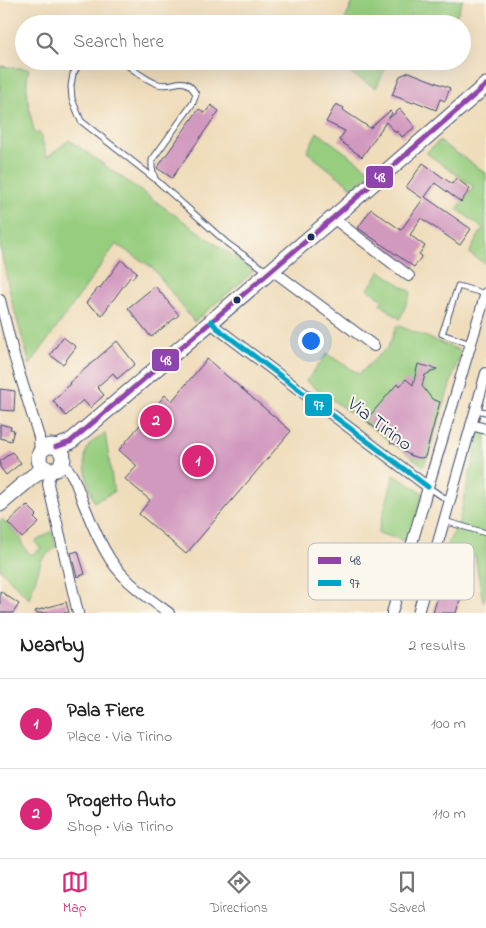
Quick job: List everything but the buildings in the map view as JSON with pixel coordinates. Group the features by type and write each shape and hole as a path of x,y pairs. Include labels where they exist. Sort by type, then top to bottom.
{"street":[{"path":"0,504 486,85"},
{"path":"333,218 409,276"},
{"path":"272,270 374,346"},
{"path":"412,543 486,293"},
{"path":"0,300 14,356 39,437 53,459 78,613"},
{"name":"Via Tirino","path":"211,321 217,328 428,487"},
{"path":"438,543 472,424 481,411 486,373"},
{"path":"472,424 486,429"},
{"path":"53,459 68,469 100,542 111,561 126,578 169,613"},
{"path":"392,613 396,600"},
{"path":"418,613 422,600"}],"lane":[{"path":"76,70 73,74 71,86 72,99 81,121 155,179 228,244 262,268 272,270"},
{"path":"135,70 157,84 186,83 191,86 196,94 193,103 152,160 155,179"},
{"path":"471,344 442,334 458,286 486,293"},
{"path":"428,487 450,501"},
{"path":"444,521 486,533"}],"green space":[{"path":"354,0 463,0 457,15 347,15"},
{"path":"0,66 15,68 15,70 29,70 27,92 34,133 40,133 47,157 69,140 254,271 194,322 153,268 116,244 30,365 12,302 0,247"},
{"path":"345,70 385,70 376,88"},
{"path":"317,132 372,172 353,188 307,152"},
{"path":"439,141 486,173 486,264 470,254 483,228 457,209 474,187 426,153"},
{"path":"380,271 411,292 400,319 380,304 383,300 368,289"},
{"path":"397,325 461,351 424,466 306,381 327,354 359,374 388,347"},
{"path":"480,430 486,432 486,597 483,602 474,556 474,543 448,543 459,522"},
{"path":"105,433 114,492 94,502 87,476 85,454 90,445"},
{"path":"394,475 423,493 409,542 378,533"},
{"path":"2,519 22,540 22,545 31,555 41,549 35,542 52,531 56,547 42,559 29,599 0,569 0,521"}],"transit line":[{"name":"48","path":"56,447 70,442 486,85"},
{"name":"97","path":"211,321 217,328 428,487"}],"place":[{"name":"Progetto Auto","path":"156,421"},
{"name":"Pala Fiere","path":"198,461"}]}
